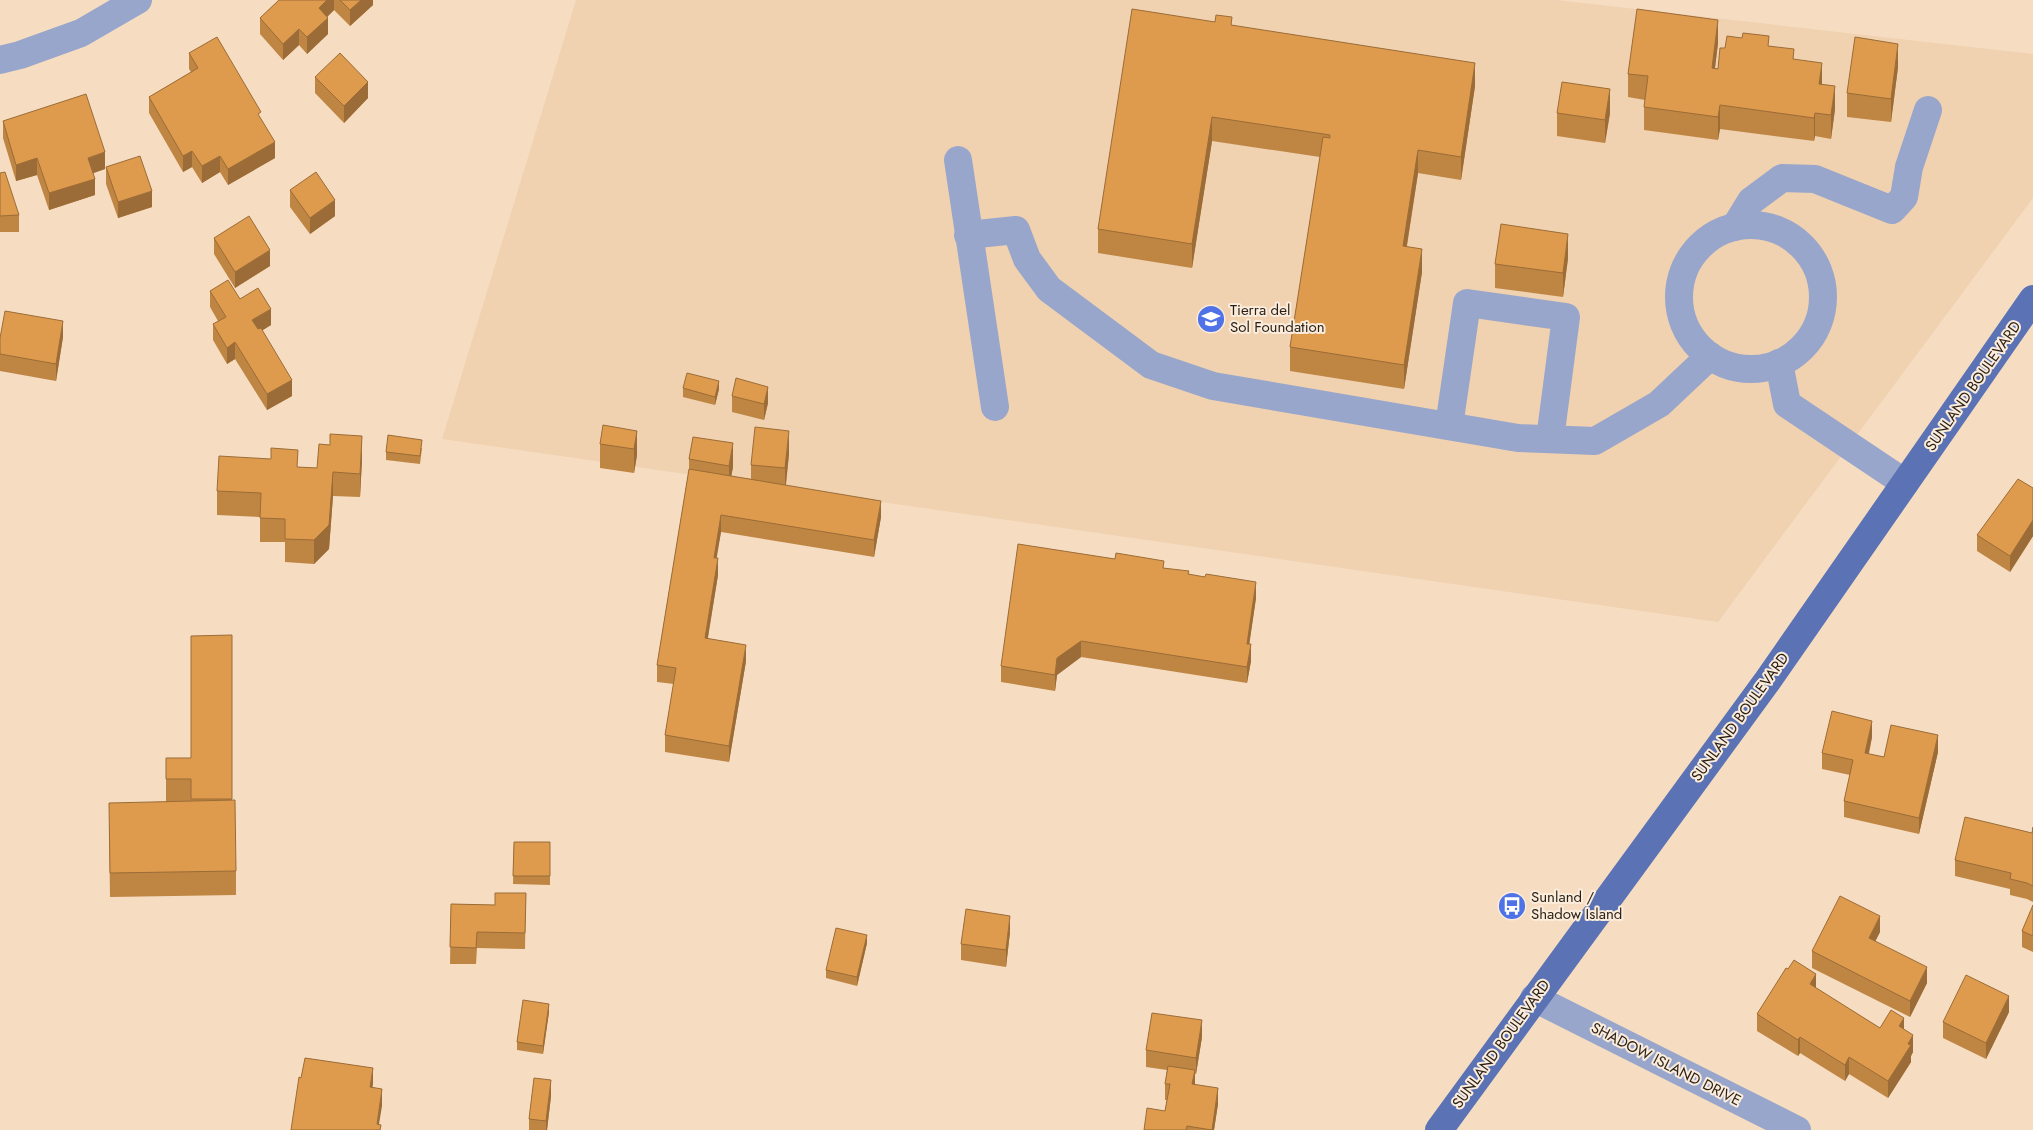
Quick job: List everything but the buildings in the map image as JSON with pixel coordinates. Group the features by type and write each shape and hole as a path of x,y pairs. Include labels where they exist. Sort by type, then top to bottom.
{"main road":[{"name":"SUNLAND BOULEVARD","path":"1439,1130 1768,680 2033,299"}],"street":[{"path":"0,60 20,55 81,33 138,0"},
{"path":"1735,227 1751,201 1782,178 1815,179 1892,210 1904,197 1909,167 1928,110"},
{"path":"958,160 995,407"},
{"path":"1759,225 1781,231 1801,245 1816,264 1823,286 1822,310 1814,332 1799,350 1779,363 1756,369 1732,366 1710,356 1693,340 1682,319 1679,296 1683,272 1694,251 1712,236 1735,227 1759,225"},
{"path":"968,235 1016,230 1027,258 1049,288 1151,365 1213,386 1518,438 1595,441 1659,404 1710,356"},
{"path":"1449,426 1467,303 1566,317 1550,439"},
{"path":"1779,363 1787,404 1905,484"},
{"name":"SHADOW ISLAND DRIVE","path":"1534,998 1798,1130"}],"shaded area":[{"name":"Tierra del Sol Foundation","path":"576,0 1556,0 2033,54 2033,198 1718,622 442,439"}],"place":[{"name":"Tierra del Sol Foundation","path":"1211,319"},
{"name":"Sunland / Shadow Island","path":"1512,906"}]}
